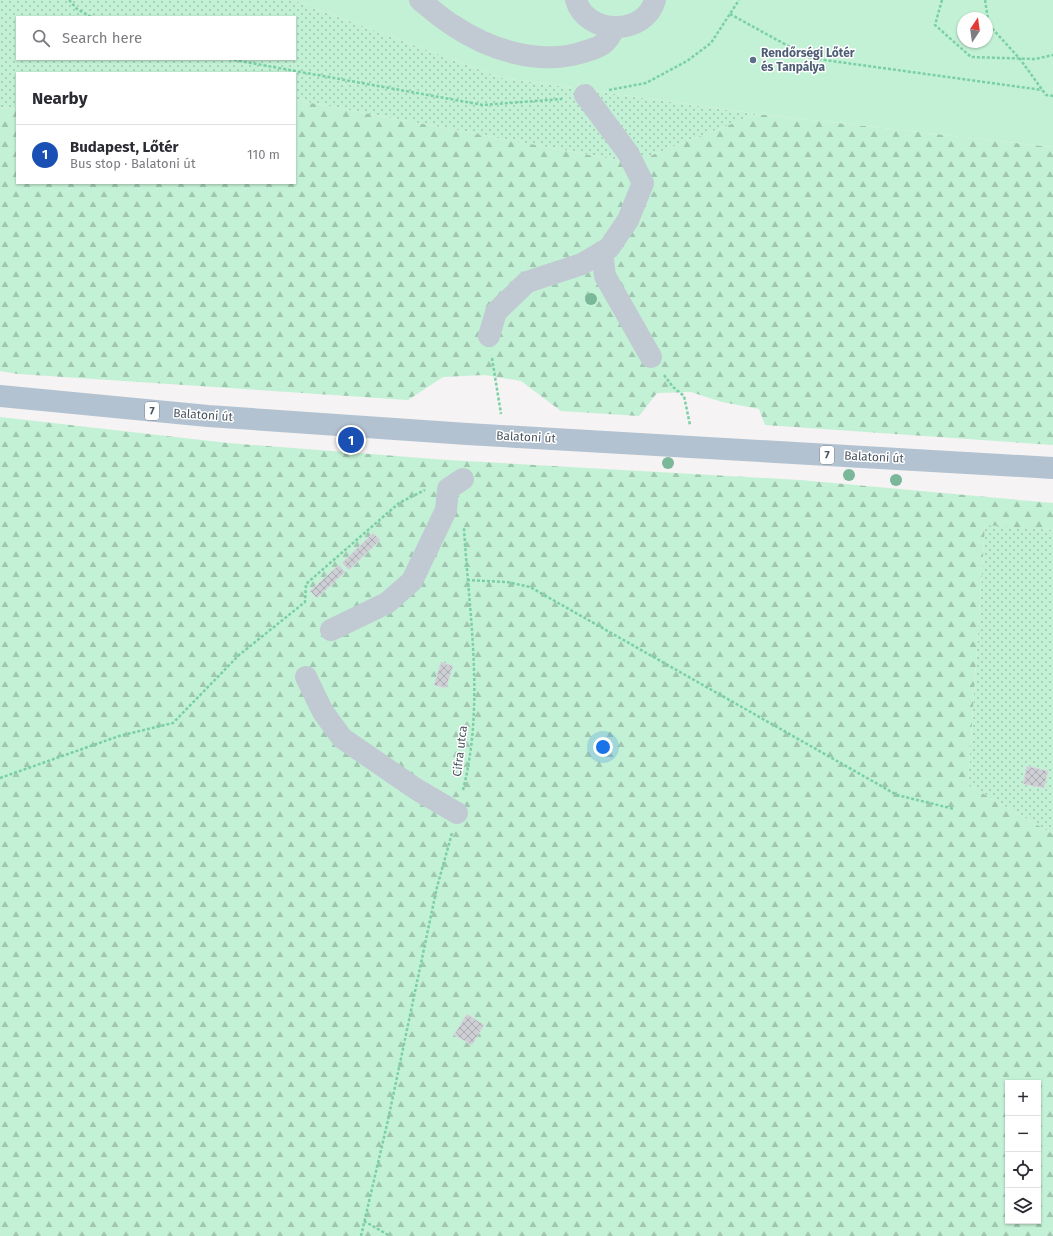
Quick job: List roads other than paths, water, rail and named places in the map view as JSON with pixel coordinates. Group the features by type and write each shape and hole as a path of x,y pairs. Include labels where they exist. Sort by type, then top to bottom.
{"main road":[{"name":"Balatoni út","path":"0,396 208,416 505,436 1053,468"}],"lane":[{"path":"420,0 454,26 473,37 502,49 532,56 568,56 596,48 607,42 615,27"},
{"path":"576,0 578,6 590,20 608,28 627,27 643,18 655,0"},
{"path":"489,336 496,312 526,282 582,264 609,248 628,220 643,183 628,153 585,95"},
{"path":"602,252 605,276 651,357"},
{"path":"331,630 387,603 412,580 446,510 456,484"},
{"path":"306,677 323,712 342,738 416,789 457,813"}],"place":[{"name":"Rendőrségi Lőtér és Tanpálya","path":"753,60"},
{"name":"Budapest, Lőtér","path":"351,440"}]}
